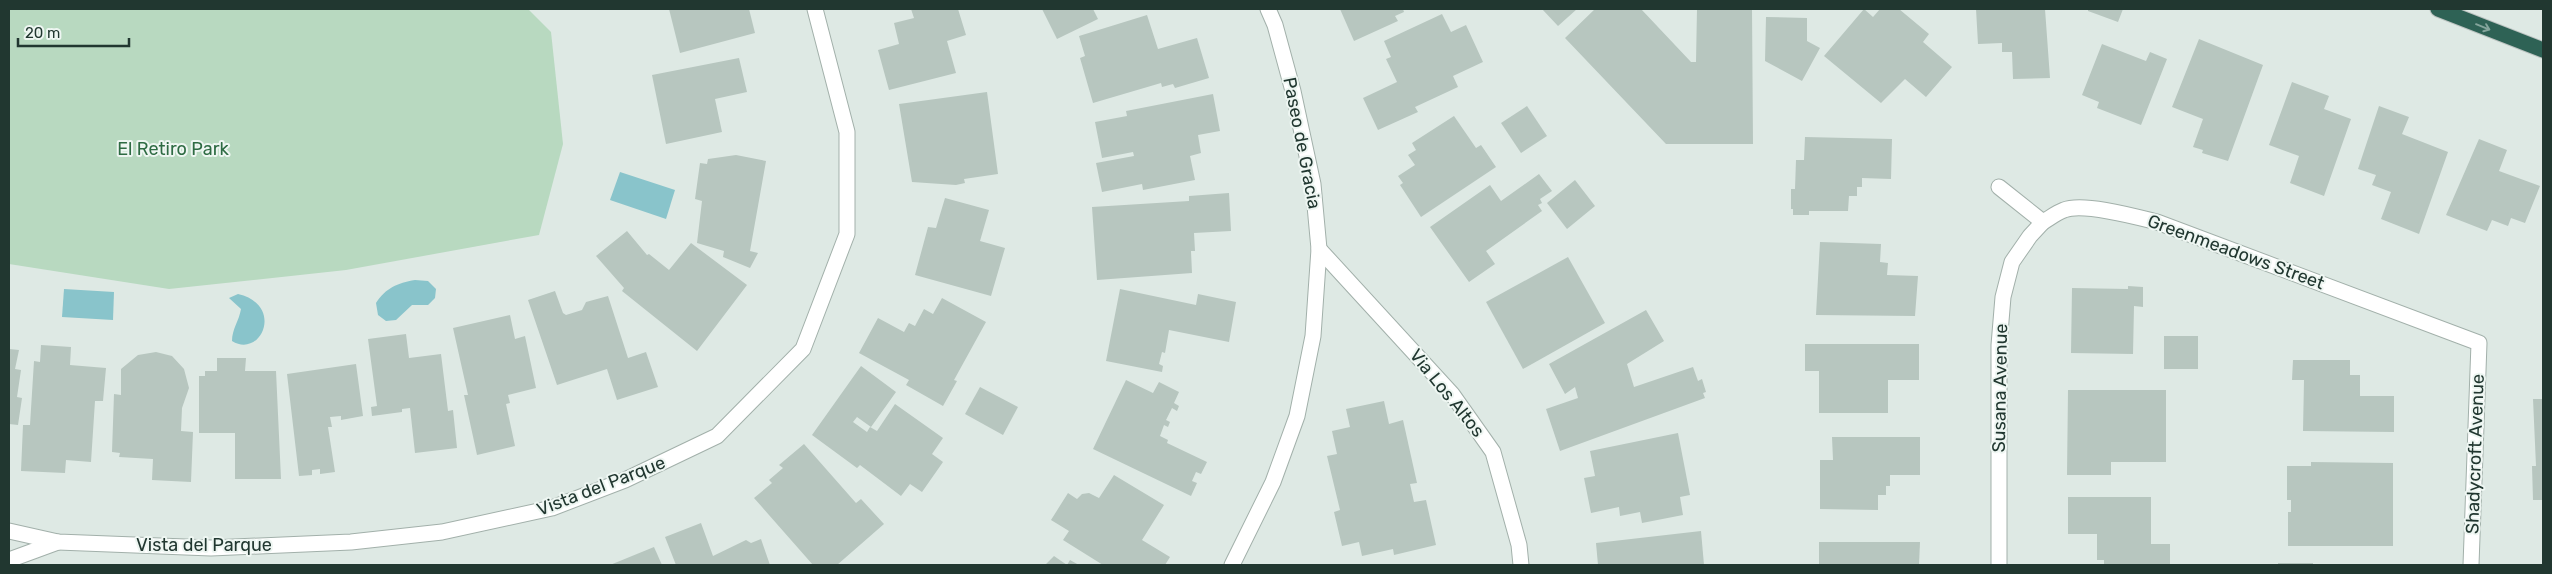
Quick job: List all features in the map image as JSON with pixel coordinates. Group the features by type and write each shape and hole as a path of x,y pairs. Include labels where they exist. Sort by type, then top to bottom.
{"highway":[{"path":"2438,9 2543,50"}],"street":[{"name":"Vista del Parque","path":"9,531 58,542 211,548 351,542 442,532 552,508 625,480 717,436 803,349 847,234 847,132 815,9"},
{"name":"Paseo de Gracia","path":"1232,565 1273,482 1297,416 1313,336 1319,249 1313,184 1293,90 1275,25 1268,9"},
{"path":"1999,187 2043,222"},
{"name":"Greenmeadows Street","path":"2043,222 2065,209 2091,209 2158,222 2479,343"},
{"name":"Susana Avenue","path":"1999,565 1999,345 2003,297 2012,262 2030,236 2043,222"},
{"name":"Via Los Altos","path":"1319,249 1452,394 1493,452 1519,545 1521,565"},
{"name":"Shadycroft Avenue","path":"2471,565 2479,343"},
{"path":"9,560 58,542"}],"green space":[{"name":"El Retiro Park","path":"9,9 528,9 551,32 563,144 539,235 346,270 169,289 9,264"}],"water":[{"path":"620,172 675,190 666,219 610,200"},
{"path":"415,280 428,281 436,289 435,298 428,305 412,305 396,320 386,321 378,315 376,303 388,290 397,285"},
{"path":"64,289 114,292 113,320 62,317"},
{"path":"238,294 252,300 261,309 264,318 264,328 259,337 252,343 243,345 232,341 241,309 229,298"}],"building":[{"path":"669,9 749,9 755,33 680,53"},
{"path":"911,9 958,9 966,35 947,41 956,73 889,90 878,50 899,44 894,23 914,18"},
{"path":"1042,9 1093,9 1098,19 1057,39"},
{"path":"1340,9 1403,9 1404,12 1395,16 1398,21 1354,41"},
{"path":"1542,9 1577,9 1558,26"},
{"path":"1595,9 1641,9 1691,62 1696,62 1697,9 1752,9 1753,144 1666,144 1565,38"},
{"path":"1864,9 1873,17 1880,9 1899,9 1929,34 1923,42 1952,67 1926,97 1905,79 1881,103 1824,56"},
{"path":"1976,9 2045,9 2050,78 2013,79 2012,52 2002,52 2002,43 1978,44"},
{"path":"2088,9 2123,9 2118,22 2088,11"},
{"path":"1442,14 1451,32 1466,25 1483,62 1453,76 1458,87 1415,107 1418,112 1378,130 1363,98 1397,82 1386,59 1391,57 1384,41"},
{"path":"1147,15 1158,49 1197,38 1209,78 1175,88 1173,84 1162,87 1161,83 1093,103 1080,58 1085,56 1079,36"},
{"path":"1766,17 1807,18 1807,41 1820,48 1802,81 1765,61"},
{"path":"2199,39 2263,65 2228,161 2202,153 2203,150 2193,147 2203,119 2172,107"},
{"path":"2102,44 2146,61 2150,52 2167,59 2141,125 2097,108 2099,102 2082,95"},
{"path":"739,58 747,92 715,99 722,132 666,144 652,75"},
{"path":"2292,82 2329,96 2324,109 2351,119 2324,196 2290,183 2299,156 2269,145"},
{"path":"987,92 998,174 964,179 965,183 956,185 912,182 899,104"},
{"path":"1213,94 1220,131 1198,135 1201,153 1190,156 1195,180 1143,190 1142,184 1102,192 1096,163 1134,156 1133,152 1102,158 1095,122 1127,116 1126,111"},
{"path":"1527,106 1547,136 1521,153 1501,123"},
{"path":"2379,106 2409,117 2402,134 2448,152 2419,234 2381,219 2391,192 2372,185 2376,175 2358,169"},
{"path":"1454,116 1476,148 1481,145 1496,167 1421,217 1400,185 1403,183 1398,176 1415,165 1408,155 1416,150 1412,143"},
{"path":"1805,137 1892,139 1891,179 1862,178 1862,187 1857,187 1857,196 1849,196 1848,211 1809,211 1809,215 1793,215 1793,209 1791,209 1791,189 1795,189 1796,160 1804,160"},
{"path":"2479,139 2507,150 2499,171 2540,186 2525,223 2511,218 2508,226 2492,220 2487,231 2446,215"},
{"path":"736,155 766,161 750,251 758,253 750,268 723,257 724,251 697,243 702,201 695,199 700,163 707,164 708,159"},
{"path":"1539,174 1552,191 1540,199 1542,203 1538,205 1542,211 1486,251 1495,264 1469,282 1430,227 1490,185 1501,201"},
{"path":"1575,180 1595,206 1567,229 1547,203"},
{"path":"1229,193 1231,231 1194,233 1195,251 1191,251 1192,273 1097,280 1092,207 1189,201 1189,196"},
{"path":"945,198 989,210 980,241 1005,248 991,296 915,275 928,227 936,228"},
{"path":"627,231 647,255 649,254 669,270 691,243 747,285 697,351 622,291 624,288 596,256"},
{"path":"1820,242 1881,244 1880,262 1888,263 1887,275 1918,276 1915,316 1816,315"},
{"path":"1568,257 1605,323 1523,369 1486,302"},
{"path":"2128,286 2143,287 2143,307 2134,306 2133,354 2071,353 2072,288 2128,289"},
{"path":"1120,289 1196,305 1198,294 1236,302 1229,342 1169,330 1165,353 1162,352 1159,364 1163,366 1162,372 1106,361"},
{"path":"555,291 563,313 566,315 582,310 586,302 608,296 628,358 646,352 658,387 617,400 607,369 557,385 528,300"},
{"path":"942,298 986,322 954,380 957,381 943,406 906,385 909,380 859,353 878,318 904,332 909,323 915,326 924,309 933,314"},
{"path":"1646,310 1664,341 1627,364 1634,387 1693,367 1698,381 1702,379 1706,392 1703,393 1705,398 1560,451 1546,409 1578,398 1575,387 1565,394 1549,364"},
{"path":"510,315 515,339 525,336 536,388 508,395 510,403 506,404 515,446 477,455 464,395 468,395 453,328"},
{"path":"406,334 409,358 441,354 448,411 453,410 457,448 415,453 410,408 402,409 402,412 372,416 371,407 377,406 368,339"},
{"path":"2164,336 2198,336 2198,369 2164,369"},
{"path":"1805,344 1919,344 1919,380 1888,380 1888,413 1819,413 1819,371 1805,371"},
{"path":"41,345 71,347 70,365 106,368 103,401 95,401 91,462 66,460 65,473 21,471 23,425 30,425 34,361 40,362"},
{"path":"9,349 19,350 15,369 21,370 17,397 22,398 18,425 9,424"},
{"path":"156,352 172,356 184,369 189,388 182,408 181,431 193,432 191,482 152,480 153,459 119,457 120,453 112,452 114,394 121,395 121,369 138,355"},
{"path":"217,358 246,358 245,371 276,371 281,479 235,479 235,433 199,433 199,376 205,376 205,371 217,371"},
{"path":"2293,360 2350,360 2350,375 2360,375 2360,396 2394,396 2394,432 2303,431 2304,380 2292,380"},
{"path":"356,364 363,416 341,420 341,416 330,417 332,427 328,427 335,472 320,474 320,469 312,470 312,475 299,476 287,374"},
{"path":"861,366 896,392 871,427 857,417 853,422 867,432 870,427 877,431 895,404 943,438 932,454 943,462 922,492 910,484 901,496 860,465 857,468 812,435"},
{"path":"1126,380 1153,393 1159,382 1179,392 1174,403 1179,406 1177,411 1172,408 1166,420 1170,422 1168,427 1164,425 1160,436 1168,440 1167,443 1207,462 1201,474 1196,472 1192,481 1197,483 1191,496 1093,449"},
{"path":"980,387 1018,407 1003,435 965,414"},
{"path":"2068,390 2166,390 2166,462 2111,462 2111,475 2067,475"},
{"path":"2533,399 2543,399 2543,500 2533,500 2532,466 2536,466"},
{"path":"1384,401 1389,424 1403,420 1417,483 1410,484 1414,502 1426,500 1436,545 1394,555 1393,549 1362,556 1359,542 1342,546 1334,512 1340,510 1327,456 1337,454 1332,431 1350,427 1346,409"},
{"path":"1678,433 1690,495 1680,497 1683,515 1642,523 1640,512 1620,516 1619,507 1591,513 1584,478 1595,476 1590,451"},
{"path":"1832,437 1920,437 1920,475 1890,475 1890,486 1886,486 1886,495 1878,495 1878,510 1820,509 1820,460 1833,460"},
{"path":"804,444 856,503 861,499 884,524 837,565 813,565 754,498 772,483 769,480 783,468 779,465"},
{"path":"2311,462 2393,463 2393,546 2288,546 2288,512 2291,512 2291,500 2287,500 2287,466 2311,466"},
{"path":"1114,475 1164,505 1142,540 1170,557 1165,565 1103,565 1063,540 1069,531 1051,520 1068,493 1077,499 1082,494 1089,493 1099,498"},
{"path":"2068,497 2151,497 2151,544 2170,544 2170,565 2104,565 2104,560 2097,560 2097,534 2068,534"},
{"path":"701,523 713,556 746,540 751,543 761,539 770,565 676,565 665,537"},
{"path":"1701,531 1704,565 1598,565 1596,543"},
{"path":"1819,542 1920,542 1919,565 1819,565"},
{"path":"654,547 662,565 610,565"},
{"path":"1054,556 1067,565 1045,565"},
{"path":"1070,560 1079,565 1067,565"},
{"path":"2278,563 2313,563 2313,565 2278,565"}]}
